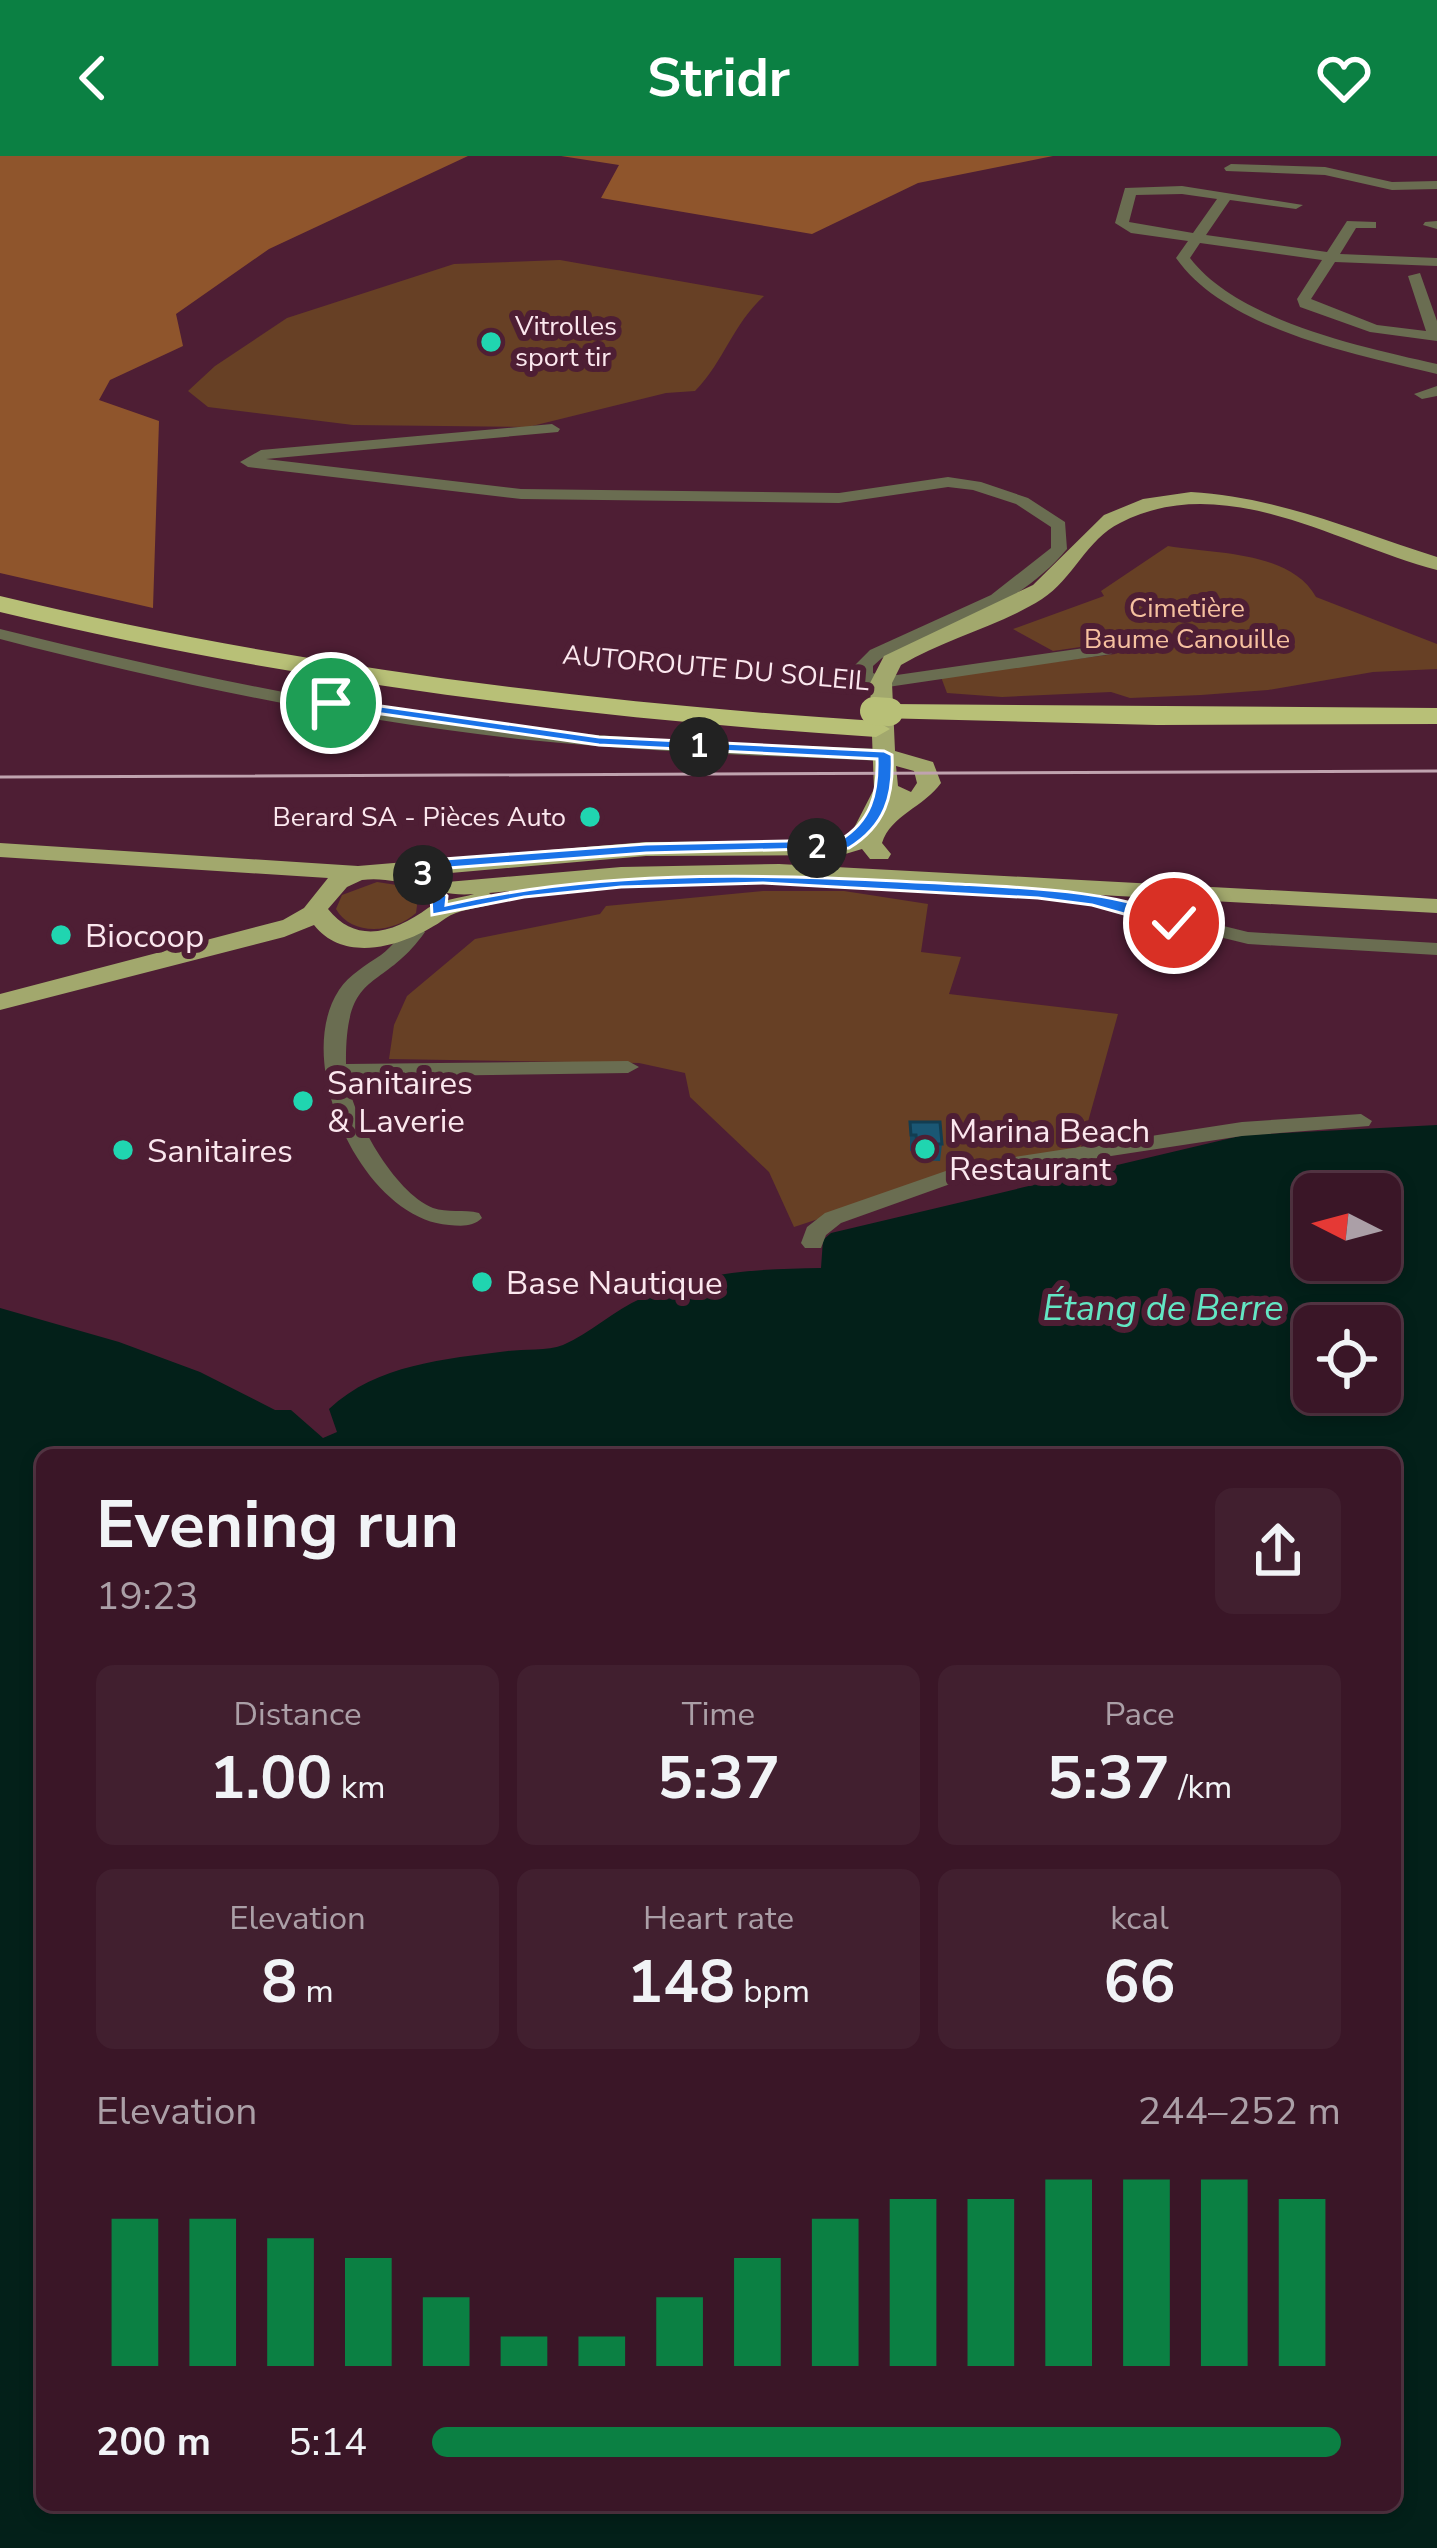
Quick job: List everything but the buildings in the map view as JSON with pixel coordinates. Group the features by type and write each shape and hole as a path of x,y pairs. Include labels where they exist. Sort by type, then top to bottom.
{"highway":[{"name":"AUTOROUTE DU SOLEIL","path":"0,584 139,617 375,662 882,720 1437,716"},
{"name":"AUTOROUTE DU SOLEIL","path":"0,604 218,655 574,707 1437,735"}],"main road":[{"path":"830,848 860,834 886,789 883,672 909,650 1040,591 1107,521 1156,503 1223,500 1260,506 1437,564"},
{"path":"431,886 646,849 830,848 869,839 886,816 918,799 929,783 926,767 882,720"},
{"path":"886,789 900,798 918,799"},
{"path":"869,839 875,851 900,863 1109,889"},
{"path":"0,850 394,872 431,886 470,890 621,874 779,871 1437,909"},
{"path":"242,864 308,875 323,911 399,942 431,886"},
{"path":"0,1006 250,946 323,911 363,873"},
{"path":"431,886 524,892 621,882 763,878 1437,909"}],"street":[{"path":"1231,168 1325,171 1392,186 1437,184"},
{"path":"1296,205 1173,190 1127,193 1125,227 1331,257 1434,262 1435,275 1397,274 1391,261"},
{"path":"1226,196 1184,263 1215,293 1333,342 1437,369"},
{"path":"1371,225 1350,223 1305,304 1375,329 1436,337 1430,299 1415,276"},
{"path":"552,429 261,455 248,462 521,494 839,498 948,482 975,485 1022,501 1059,525 1059,549 1033,578 998,600 876,654 865,665 864,676 882,720"},
{"path":"0,634 183,679 468,726 599,741 882,720 1112,650"},
{"path":"1038,893 1093,900 1248,938 1437,949"},
{"path":"399,942 352,986 343,1003 337,1071 341,1103 397,1189 415,1208 445,1219 471,1217"},
{"path":"337,1071 628,1067"},
{"path":"813,1244 815,1232 833,1218 963,1172 1277,1125 1361,1121"}],"green space":[{"name":"Vitrolles sport tir","path":"560,260 764,296 695,391 666,393 528,427 353,425 208,407 188,391 215,366 287,318 454,264"},
{"name":"Cimetière Baume Canouille","path":"1168,546 1250,557 1289,571 1316,597 1437,644 1437,669 1373,672 1268,690 1201,695 947,693 941,677 1115,654 1108,643 1053,651 1013,629 1104,596 1101,591"},
{"path":"377,882 403,886 418,898 416,913 396,925 374,929 343,918 336,909 342,895"},
{"path":"763,891 844,891 928,904 921,952 961,957 949,994 1118,1014 1079,1154 988,1163 794,1227 769,1172 690,1097 685,1073 639,1063 389,1059 394,1025 407,996 475,939 600,914 606,906"}],"shaded area":[{"path":"0,156 468,156 269,249 176,314 183,346 110,380 99,400 159,421 153,608 0,573"},
{"path":"561,156 1053,156 918,183 812,234 601,198 619,165"}],"water":[{"name":"Étang de Berre","path":"1437,1125 1437,2548 0,2548 0,1308 119,1342 200,1372 275,1410 291,1410 323,1438 337,1432 329,1409 390,1373 460,1357 557,1347 632,1303 686,1282 752,1271 821,1268 823,1240 831,1233 1244,1135"}],"railway":[{"path":"0,777 1437,771"}],"place":[{"name":"Vitrolles sport tir","path":"491,342"},
{"name":"Berard SA - Pièces Auto","path":"590,817"},
{"name":"Biocoop","path":"61,935"},
{"name":"Sanitaires & Laverie","path":"303,1101"},
{"name":"Marina Beach Restaurant","path":"925,1149"},
{"name":"Sanitaires","path":"123,1150"},
{"name":"Base Nautique","path":"482,1282"}],"route":[{"path":"331,703 599,741 884,755 886,789 875,815 852,841 830,848 646,849 431,865 421,879 439,896 438,912 524,892 621,882 763,878 1038,893 1093,900 1174,923"}]}
